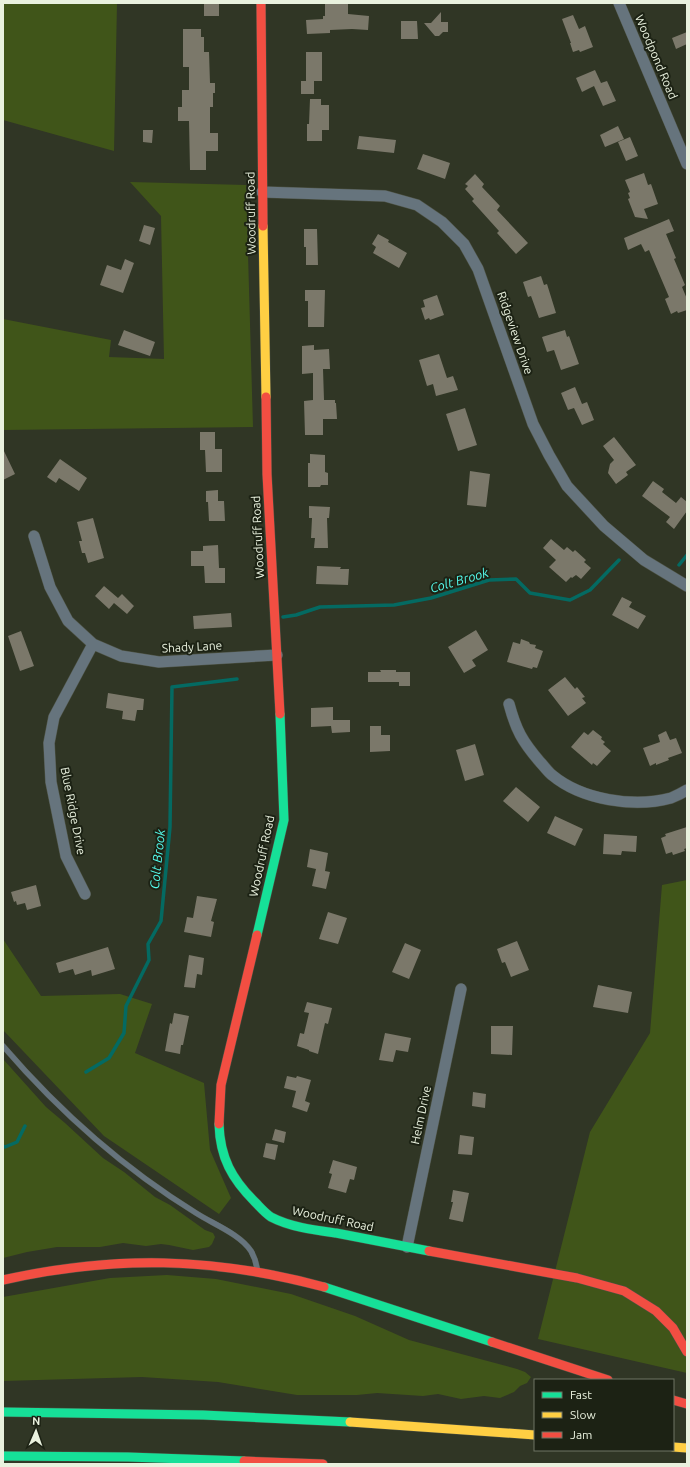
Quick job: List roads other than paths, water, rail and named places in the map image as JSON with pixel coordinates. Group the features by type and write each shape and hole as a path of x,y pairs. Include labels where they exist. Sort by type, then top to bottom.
{"main road":[{"name":"Woodruff Road","path":"261,3 262,192 267,474 284,820 221,1085 218,1133 228,1169 242,1189 269,1216 306,1228 577,1278 624,1291 656,1311 673,1328 687,1352"},
{"path":"3,1280 70,1268 130,1263 202,1264 258,1272 328,1288 605,1379"},
{"path":"674,1400 687,1404"},
{"path":"3,1412 112,1413 280,1418 428,1426 534,1435"},
{"path":"674,1447 687,1448"},
{"path":"3,1456 152,1458 323,1464"}],"street":[{"name":"Woodpond Road","path":"620,3 687,164"},
{"name":"Ridgeview Drive","path":"262,192 385,196 417,205 442,222 464,244 478,269 533,424 567,486 604,526 644,560 687,586"},
{"name":"Shady Lane","path":"34,536 50,587 68,621 93,644 121,656 159,662 277,655"},
{"name":"Blue Ridge Drive","path":"85,894 66,856 51,782 49,743 54,717 93,644"},
{"path":"508,704 516,728 528,748 552,775 579,792 609,800 641,803 671,798 687,790"},
{"name":"Helm Drive","path":"407,1247 461,989"}],"lane":[{"path":"3,1046 56,1103 78,1124 115,1155 180,1203 241,1240 251,1250 258,1272"}],"waterway":[{"name":"Colt Brook","path":"679,565 687,555"},
{"name":"Colt Brook","path":"283,617 296,615 320,607 394,605 431,598 489,580 516,579 530,593 570,600 590,590 619,560"},
{"name":"Colt Brook","path":"86,1072 109,1058 124,1033 126,1006 149,960 148,944 161,921 170,827 172,687 237,679"},
{"name":"Colt Brook","path":"3,1146 5,1147 17,1142 25,1126"}]}
